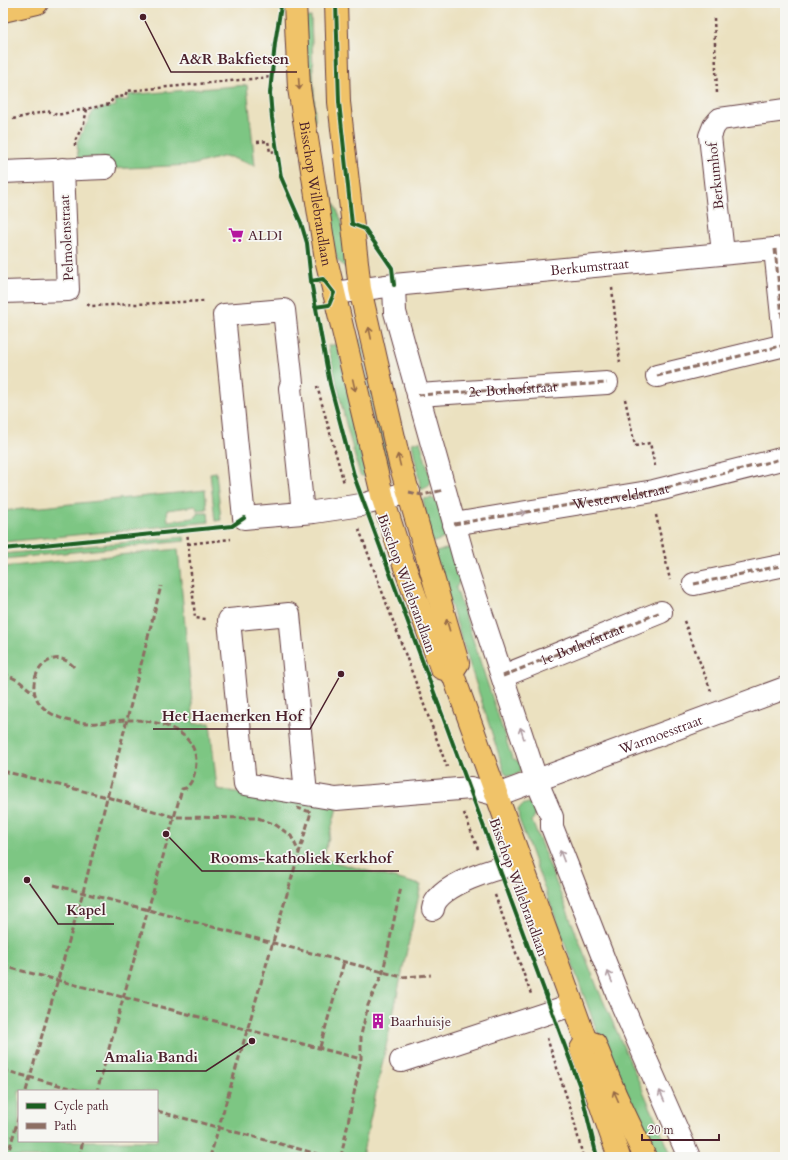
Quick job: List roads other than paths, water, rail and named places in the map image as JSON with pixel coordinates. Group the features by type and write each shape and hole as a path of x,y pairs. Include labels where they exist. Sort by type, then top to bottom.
{"main road":[{"path":"3,11 37,3"},
{"name":"Bisschop Willebrandlaan","path":"295,3 299,88 322,241 334,293 366,503 402,559 441,668 452,672 586,1041"},
{"name":"Bisschop Willebrandlaan","path":"336,3 339,102 360,289 378,373 409,492 458,663 452,672"},
{"name":"Bisschop Willebrandlaan","path":"586,1041 580,1049 619,1157"},
{"name":"Bisschop Willebrandlaan","path":"586,1041 595,1044 616,1096 645,1157"}],"street":[{"name":"Berkumhof","path":"723,253 710,136 714,126 720,119 785,110"},
{"path":"3,172 104,168"},
{"name":"Pelmolenstraat","path":"3,292 68,290 70,169"},
{"name":"Berkumstraat","path":"334,293 394,285 780,248"},
{"path":"657,376 785,345 780,248"},
{"path":"394,285 395,312 454,524 537,782 552,817 552,827 619,998 690,1157"},
{"path":"303,513 290,388 292,383 284,310 224,315 244,518 303,513 366,503 409,492"},
{"name":"2e Bothofstraat","path":"418,395 607,383"},
{"name":"Westerveldstraat","path":"454,524 654,491 785,458"},
{"path":"694,584 785,564"},
{"name":"1e Bothofstraat","path":"503,676 661,612"},
{"path":"306,794 288,614 229,620 245,784 336,799 463,789 497,795"},
{"name":"Warmoesstraat","path":"497,795 537,782 785,688"},
{"path":"433,909 436,899 445,891 486,872 521,863"},
{"path":"401,1061 572,1005"}],"place":[{"name":"A&R Bakfietsen","path":"143,17"},
{"name":"ALDI","path":"236,235"},
{"name":"Het Haemerken Hof","path":"341,674"},
{"name":"Rooms-katholiek Kerkhof","path":"166,834"},
{"name":"Kapel","path":"27,880"},
{"name":"Baarhuisje","path":"378,1021"},
{"name":"Amalia Bandi","path":"252,1041"}]}
